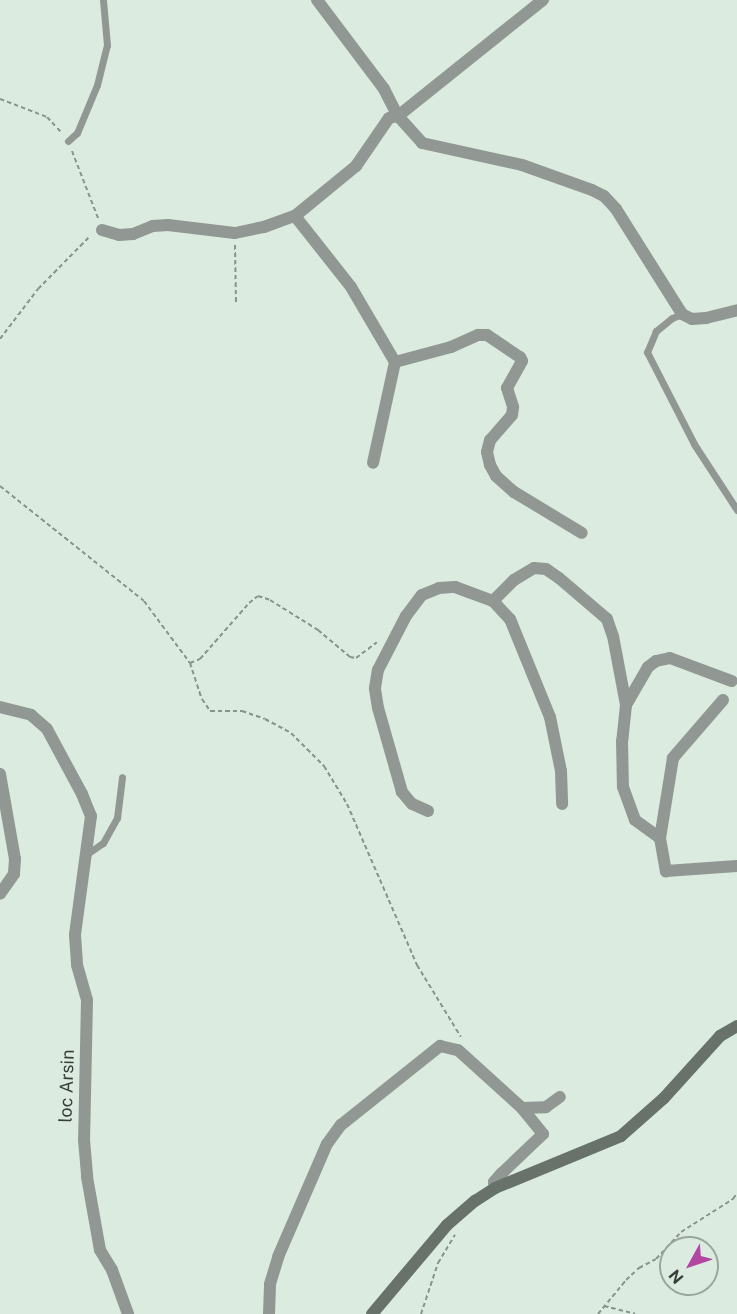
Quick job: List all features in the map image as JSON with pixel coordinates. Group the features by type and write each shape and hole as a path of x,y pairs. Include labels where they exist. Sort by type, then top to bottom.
{"main road":[{"path":"372,1314 447,1225 495,1188 621,1136 664,1098 720,1036 737,1026"}],"street":[{"path":"317,0 384,89 398,116 422,143 522,165 604,196 616,208 682,314 692,319 706,318 737,310"},
{"path":"102,230 118,235 134,234 153,226 168,225 235,233 264,227 295,216 356,166 389,118 398,116 543,0"},
{"path":"295,216 351,287 394,362 373,463"},
{"path":"394,362 451,346 478,335 487,335 520,357 522,361 507,388 513,407 512,415 490,440 487,452 490,465 496,476 514,492 582,533"},
{"path":"493,601 514,580 534,568 546,569 607,619 613,636 626,705 621,741 623,787 635,820 660,838"},
{"path":"428,811 412,804 402,792 378,708 375,688 378,670 405,616 422,595 439,588 455,587 493,601 510,619 550,717 561,771 562,804"},
{"path":"626,705 648,668 656,661 670,658 732,681"},
{"path":"723,700 673,758 660,838 666,871 737,866"},
{"name":"loc Arsin","path":"0,707 31,715 53,738 89,807 91,832 75,935 77,965 87,1000 84,1140 87,1177 100,1250 112,1270 128,1314"},
{"path":"0,774 15,859 14,874 0,894"},
{"path":"269,1314 270,1284 278,1257 327,1144 341,1125 440,1046 458,1050 522,1108 543,1134 501,1174 494,1182 495,1188"},
{"path":"522,1108 546,1107 561,1097"}],"lane":[{"path":"68,141 77,133 108,45 103,0"},
{"path":"682,314 672,318 656,331 647,352 694,444 737,510"},
{"path":"87,854 103,843 117,818 122,777"}],"path":[{"path":"0,99 47,117 68,141 102,230 93,234 64,260 31,297 0,339"},
{"path":"235,233 236,304"},
{"path":"0,486 144,601 190,663 202,699 210,711 242,711 265,719 291,733 324,766 347,804 417,964 462,1039"},
{"path":"190,663 200,659 249,603 258,596 270,600 318,630 350,657 356,658 376,643 392,641"},
{"path":"598,1314 639,1268 656,1259 681,1232 733,1199 737,1193"},
{"path":"420,1314 438,1263 456,1234 447,1225"},
{"path":"604,1306 635,1314"}]}
